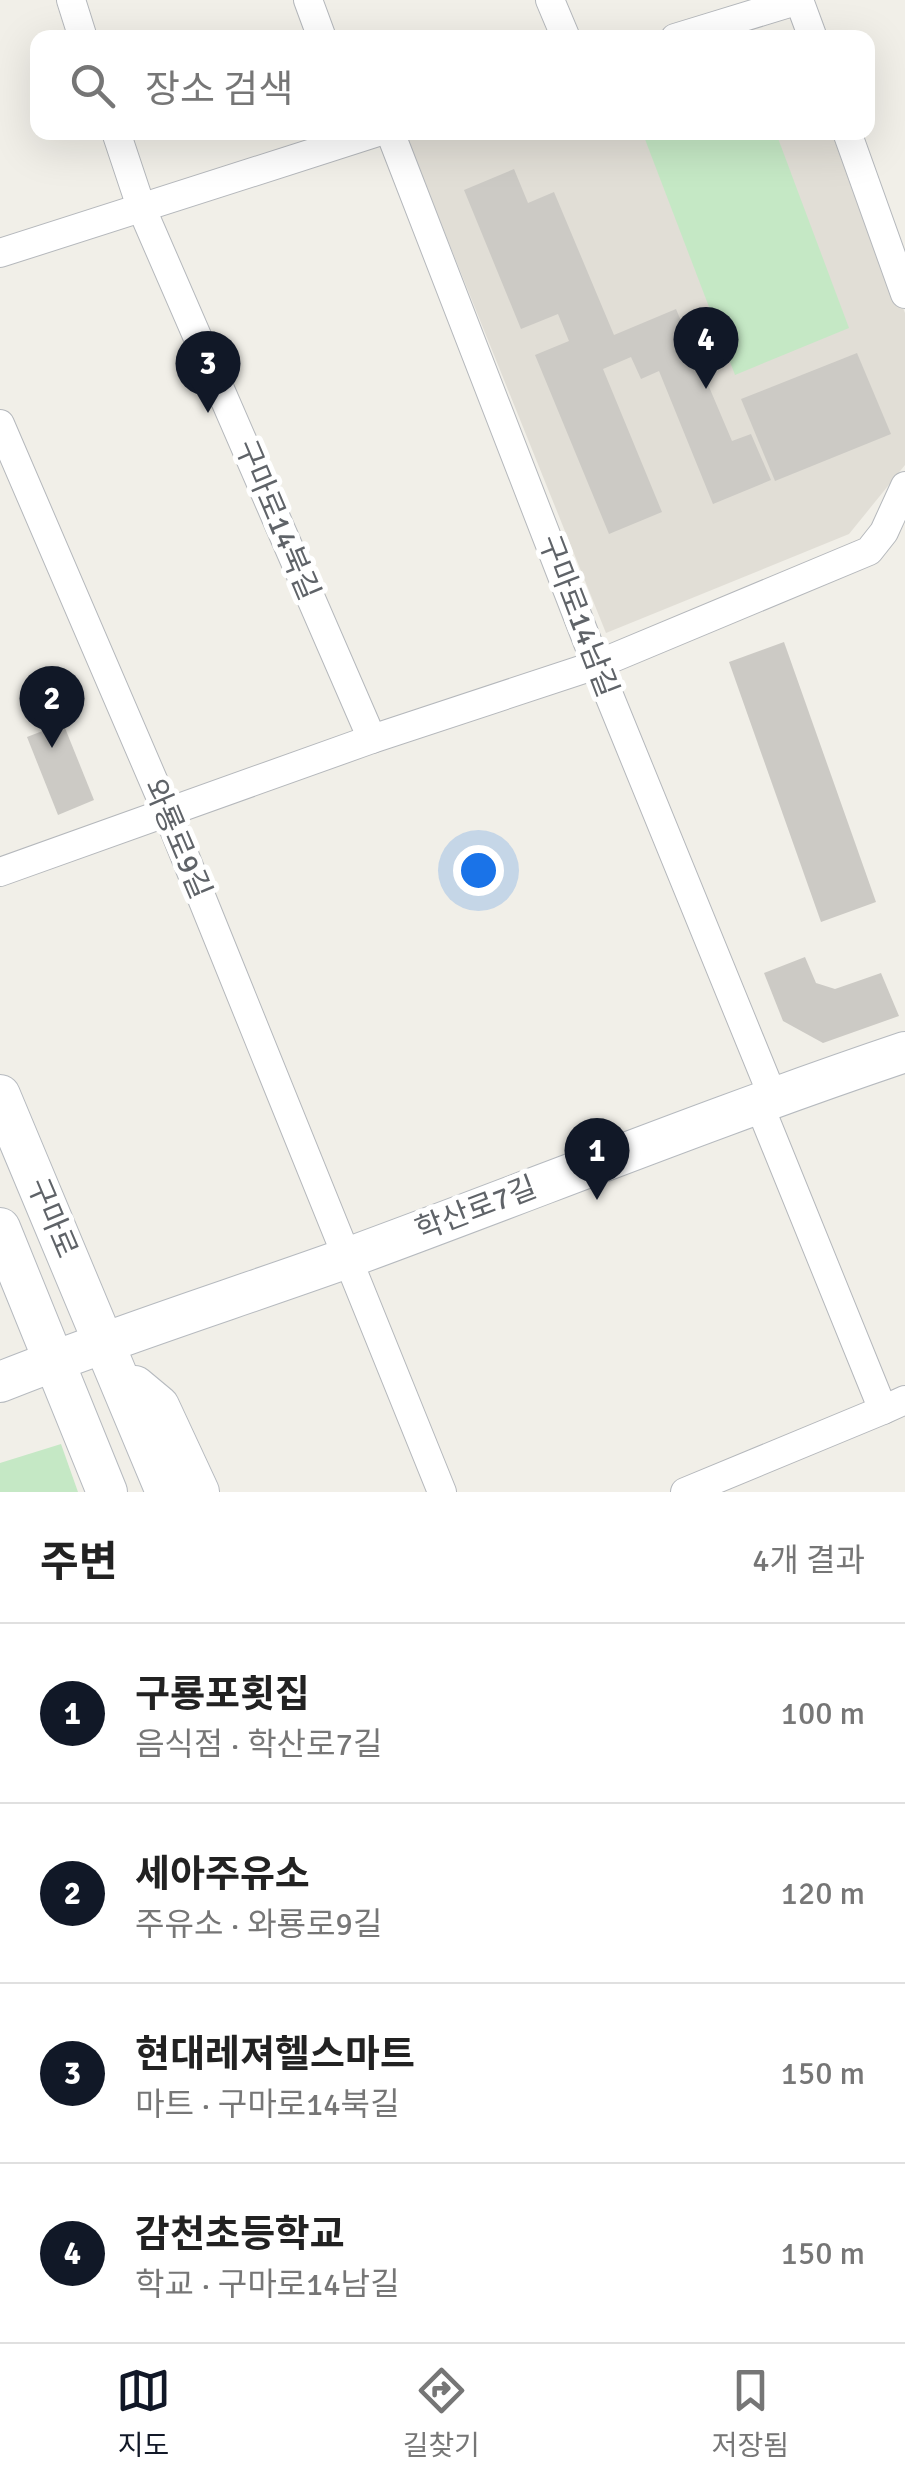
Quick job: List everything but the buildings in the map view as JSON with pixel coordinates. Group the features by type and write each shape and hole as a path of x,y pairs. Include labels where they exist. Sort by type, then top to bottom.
{"main road":[{"name":"학산로7길","path":"0,1382 54,1360 108,1354 348,1257 765,1100 905,1052"},
{"name":"구마로","path":"0,1095 166,1492"},
{"name":"구마로","path":"0,1228 107,1492"},
{"path":"108,1354 159,1406 198,1492"}],"street":[{"path":"70,0 81,30"},
{"path":"308,0 319,30"},
{"path":"550,0 563,30"},
{"path":"701,30 799,0 810,30"},
{"name":"구마로14북길","path":"119,140 142,207 372,740"},
{"path":"0,253 353,140"},
{"name":"구마로14남길","path":"393,140 765,1100 894,1405"},
{"path":"850,140 905,294"},
{"name":"와룡로9길","path":"0,424 166,812 442,1492"},
{"path":"0,872 596,665 869,552 884,532 905,486"},
{"path":"685,1492 894,1405"}],"shaded area":[{"path":"407,140 836,140 905,313 905,465 849,534 606,633"}],"green space":[{"path":"645,140 779,140 849,328 735,375"},
{"path":"61,1444 78,1492 0,1492 0,1463"}],"place":[{"name":"감천초등학교","path":"706,389"},
{"name":"현대레져헬스마트","path":"208,413"},
{"name":"세아주유소","path":"52,748"},
{"name":"구룡포횟집","path":"597,1200"}]}
